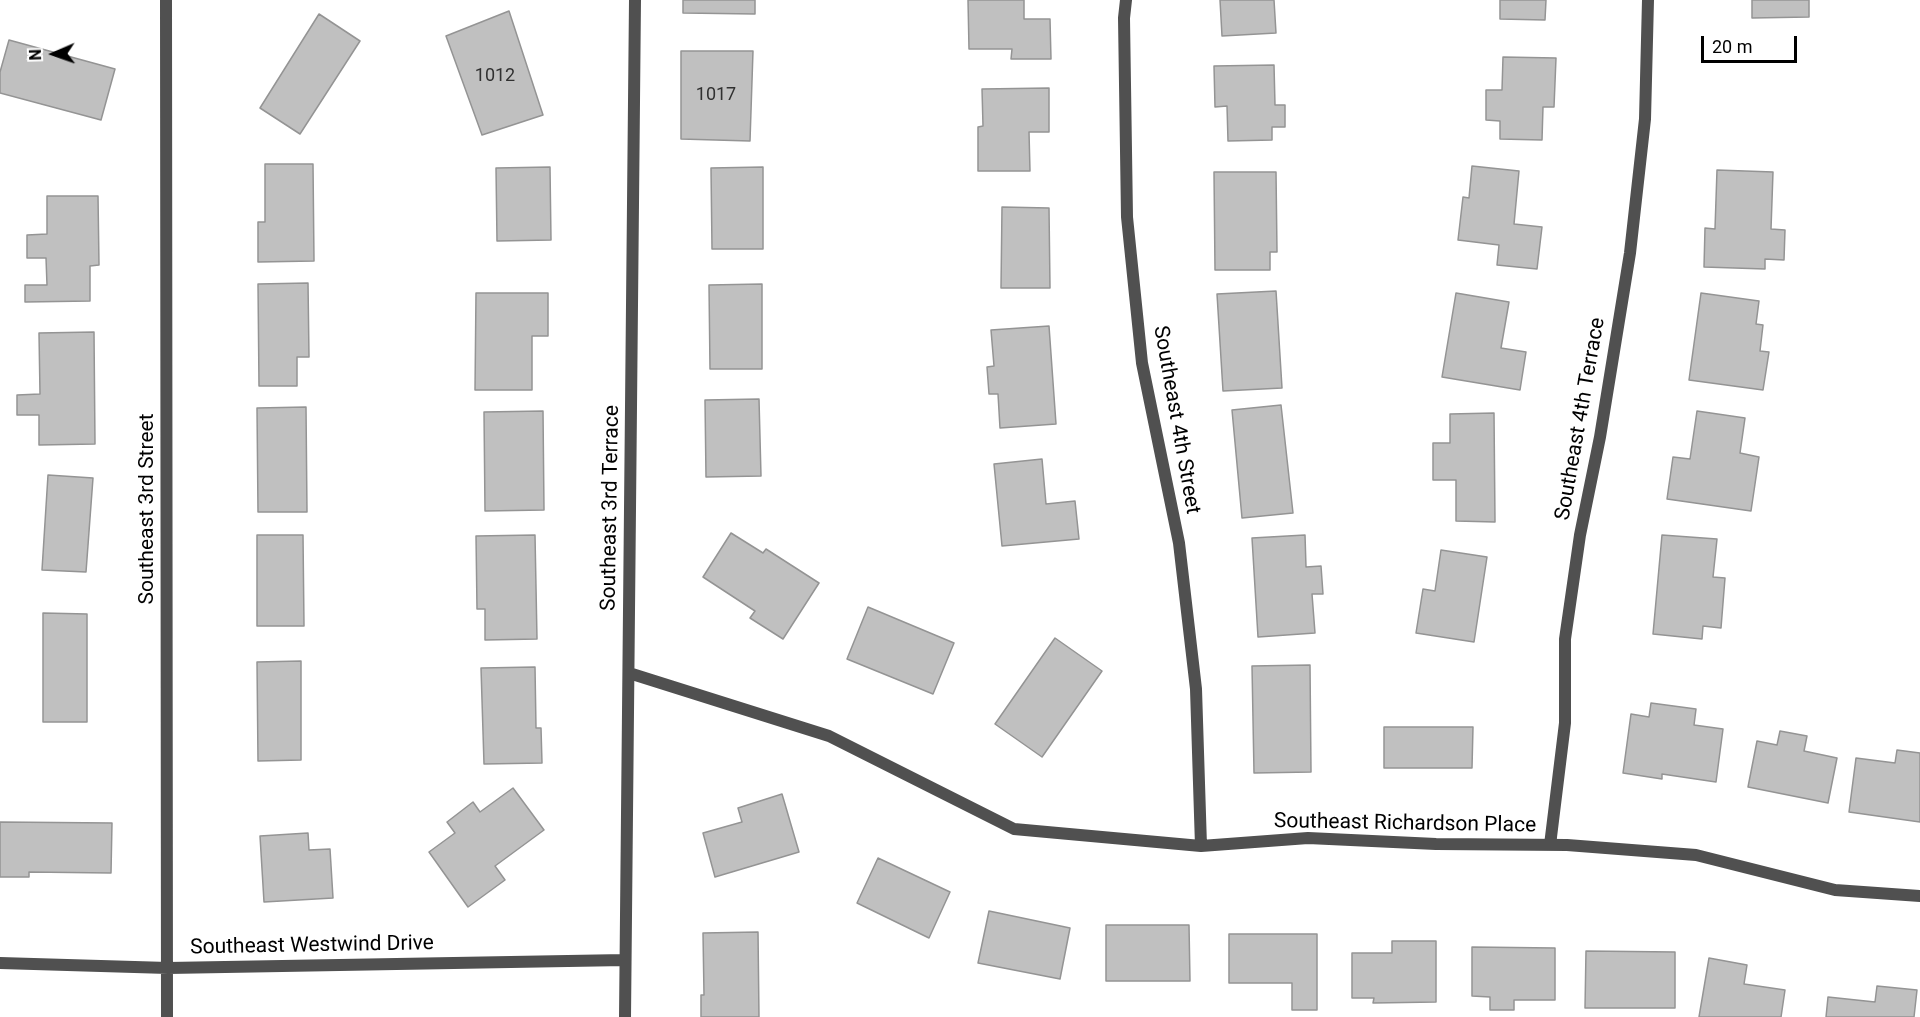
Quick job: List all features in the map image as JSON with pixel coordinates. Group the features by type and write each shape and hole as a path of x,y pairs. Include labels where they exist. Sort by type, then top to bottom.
{"street":[{"name":"Southeast 3rd Street","path":"166,0 167,1017"},
{"name":"Southeast 3rd Terrace","path":"625,1017 635,0"},
{"name":"Southeast 4th Street","path":"1126,0 1124,18 1127,217 1142,363 1179,543 1196,689 1201,846"},
{"name":"Southeast 4th Terrace","path":"1550,845 1566,723 1565,639 1580,536 1600,437 1630,253 1645,119 1648,0"},
{"name":"Southeast Richardson Place","path":"629,673 829,736 1014,829 1201,846 1308,838 1436,844 1550,845 1696,855 1835,890 1920,896"},
{"name":"Southeast Westwind Drive","path":"0,963 168,968 625,960"}],"building":[{"path":"683,0 755,0 755,14 683,13"},
{"path":"968,0 1024,0 1024,19 1050,19 1051,59 1011,59 1012,49 969,49"},
{"path":"1220,0 1274,0 1276,33 1222,36"},
{"path":"1500,0 1546,0 1545,20 1500,19"},
{"path":"1752,0 1809,0 1809,17 1752,18"},
{"path":"509,11 543,115 482,135 446,36"},
{"path":"319,14 360,41 300,134 260,108"},
{"path":"9,40 115,69 101,120 0,93 0,72"},
{"path":"681,51 753,51 750,141 681,139"},
{"path":"1503,57 1556,58 1554,107 1543,107 1542,140 1500,139 1500,121 1486,120 1486,90 1502,90"},
{"path":"1274,65 1275,105 1285,105 1285,127 1272,127 1272,140 1228,141 1227,106 1215,107 1214,66"},
{"path":"1049,88 1049,132 1029,132 1030,171 978,171 978,127 983,126 982,89"},
{"path":"265,164 313,164 314,261 258,262 258,222 265,222"},
{"path":"1472,166 1519,171 1514,224 1542,227 1537,269 1497,265 1499,245 1458,240 1463,197 1469,198"},
{"path":"550,167 551,240 497,241 496,168"},
{"path":"763,167 763,249 712,249 711,168"},
{"path":"1717,170 1773,172 1771,229 1785,230 1784,260 1765,259 1765,269 1704,267 1705,228 1715,229"},
{"path":"1214,172 1276,172 1277,252 1270,252 1270,270 1215,270"},
{"path":"47,196 98,196 99,265 90,266 90,301 25,302 25,285 47,285 46,258 27,258 27,235 47,234"},
{"path":"1002,207 1049,208 1050,288 1001,288"},
{"path":"308,283 309,357 297,357 297,386 259,386 258,284"},
{"path":"762,284 762,369 710,369 709,285"},
{"path":"1276,291 1282,388 1223,391 1217,294"},
{"path":"476,293 548,293 548,336 532,336 532,390 475,390"},
{"path":"1456,293 1509,302 1501,348 1526,352 1520,390 1442,377"},
{"path":"1701,293 1759,301 1756,324 1763,325 1760,351 1769,352 1763,390 1689,380"},
{"path":"1049,326 1056,424 1000,428 998,394 989,394 987,367 994,366 991,330"},
{"path":"94,332 95,444 39,445 39,415 17,415 17,395 40,394 39,333"},
{"path":"759,399 761,476 706,477 705,400"},
{"path":"1281,405 1293,513 1242,518 1232,410"},
{"path":"306,407 307,512 258,512 257,408"},
{"path":"543,411 544,510 485,511 484,412"},
{"path":"1697,411 1745,418 1740,453 1759,457 1751,511 1667,499 1673,457 1690,459"},
{"path":"1494,413 1495,522 1456,521 1456,480 1433,480 1433,443 1450,443 1450,414"},
{"path":"1042,459 1046,504 1075,501 1079,539 1002,546 994,464"},
{"path":"48,475 93,478 86,572 42,570"},
{"path":"731,533 763,553 766,549 819,583 783,639 750,618 755,611 703,577"},
{"path":"257,535 303,535 304,626 257,626"},
{"path":"535,535 537,639 485,640 485,609 477,609 476,536"},
{"path":"1305,535 1306,567 1321,566 1323,594 1312,594 1315,633 1258,637 1252,538"},
{"path":"1662,535 1717,539 1713,577 1725,578 1721,628 1703,626 1702,639 1653,634"},
{"path":"1441,550 1487,557 1474,642 1416,633 1423,589 1435,591"},
{"path":"868,607 954,643 933,694 847,659"},
{"path":"43,613 87,614 87,722 43,722"},
{"path":"1055,638 1102,671 1042,757 995,724"},
{"path":"301,661 301,760 258,761 257,662"},
{"path":"1310,665 1311,772 1254,773 1252,666"},
{"path":"535,667 536,728 541,728 542,763 484,764 481,668"},
{"path":"1651,703 1696,709 1694,725 1723,729 1716,782 1662,774 1662,779 1623,773 1631,714 1649,717"},
{"path":"1384,727 1473,727 1472,768 1384,768"},
{"path":"1780,731 1807,736 1804,751 1837,758 1828,803 1748,787 1757,741 1777,745"},
{"path":"1897,750 1920,753 1920,822 1849,812 1856,758 1895,763"},
{"path":"513,788 544,830 495,866 505,880 468,907 429,852 455,833 447,822 473,802 480,812"},
{"path":"782,794 799,852 715,877 703,833 742,822 738,808"},
{"path":"0,822 112,823 111,873 29,872 29,877 0,877"},
{"path":"308,833 309,850 330,849 333,898 264,902 260,836"},
{"path":"878,858 950,892 929,938 857,903"},
{"path":"989,911 1070,928 1060,979 978,963"},
{"path":"1106,925 1189,925 1190,981 1106,981"},
{"path":"758,932 759,1017 701,1017 701,995 704,995 703,933"},
{"path":"1229,934 1317,934 1317,1010 1292,1010 1292,983 1229,983"},
{"path":"1392,941 1436,941 1436,1002 1373,1003 1374,998 1352,998 1352,953 1392,953"},
{"path":"1472,947 1555,948 1555,1000 1514,1000 1514,1010 1490,1010 1490,997 1472,996"},
{"path":"1586,951 1675,952 1675,1008 1585,1008"},
{"path":"1709,958 1747,965 1744,984 1785,990 1781,1017 1699,1017"},
{"path":"1877,986 1917,990 1914,1017 1826,1017 1828,997 1875,1002"}]}
